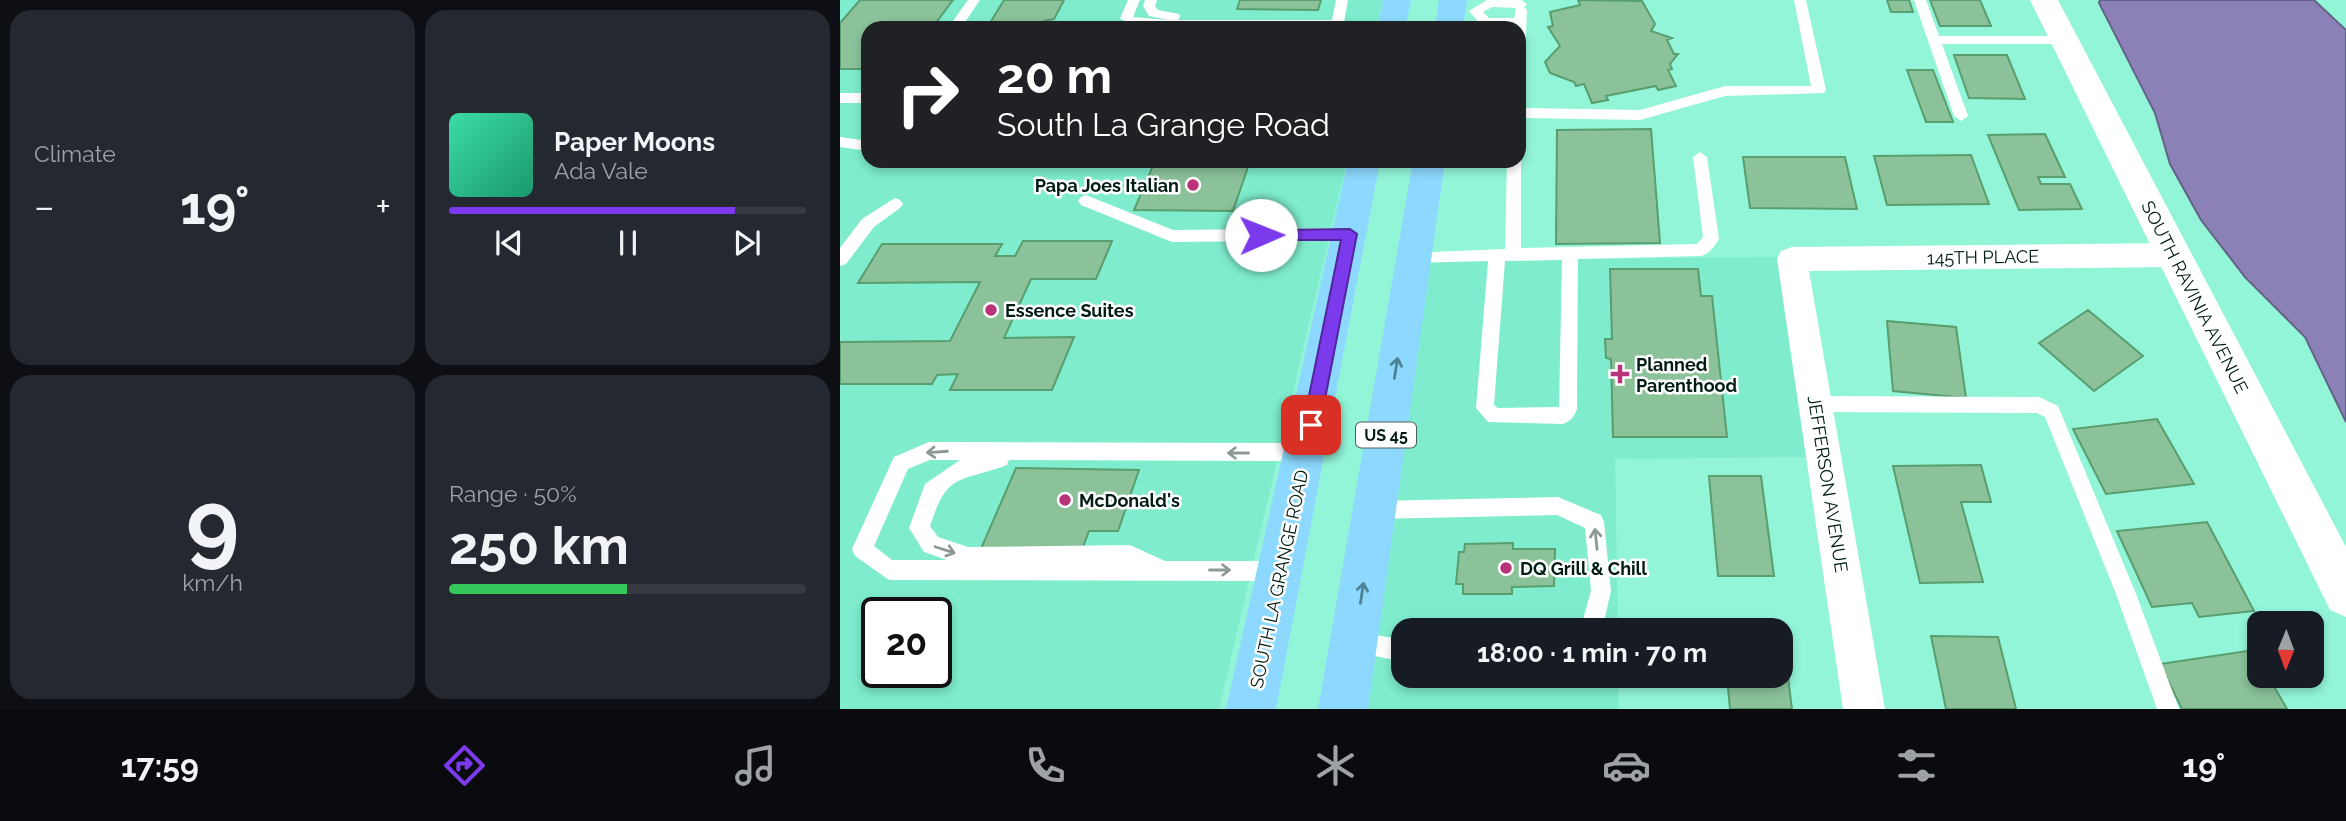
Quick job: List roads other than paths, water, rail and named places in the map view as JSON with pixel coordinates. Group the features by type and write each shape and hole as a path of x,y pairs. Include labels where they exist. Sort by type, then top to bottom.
{"highway":[{"path":"1392,21 1397,0"},
{"name":"SOUTH LA GRANGE ROAD","path":"1251,709 1282,572 1363,168"},
{"name":"US 45","path":"1343,709 1428,168"}],"street":[{"name":"SOUTH RAVINIA AVENUE","path":"2044,0 2346,594"},
{"name":"145TH PLACE","path":"1792,259 2174,255"},
{"name":"JEFFERSON AVENUE","path":"1792,259 1864,709"}],"lane":[{"path":"959,21 974,0"},
{"path":"1134,0 1126,19 1134,21"},
{"path":"1151,0 1149,6 1154,13 1172,17 1291,21"},
{"path":"1338,21 1342,0"},
{"path":"1526,113 1640,115 1725,91 1819,90 1800,0"},
{"path":"1920,0 1961,116"},
{"path":"1457,13 1490,3 1521,2 1521,21"},
{"path":"1457,13 1483,21"},
{"path":"1934,40 2065,40"},
{"path":"840,98 861,98"},
{"path":"840,142 861,145"},
{"path":"1414,257 1702,250 1711,239 1700,157"},
{"path":"1513,168 1485,408 1494,416 1563,416 1568,409 1570,254"},
{"path":"1086,201 1172,236 1350,234"},
{"path":"840,260 868,223 895,204"},
{"path":"1815,404 2039,405 2052,412 2126,593 2168,709"},
{"path":"1282,572 889,570 862,549 901,463 929,451 1306,452"},
{"path":"1038,452 961,468 932,490 919,528 931,545 968,557 1130,555 1171,570"},
{"path":"1374,510 1558,506 1594,522 1601,591 1594,618"},
{"path":"1354,642 1391,649"}],"place":[{"name":"Papa Joes Italian","path":"1193,185"},
{"name":"Essence Suites","path":"991,310"},
{"name":"Planned Parenthood","path":"1620,374"},
{"name":"McDonald's","path":"1065,500"},
{"name":"DQ Grill & Chill","path":"1506,568"}]}
